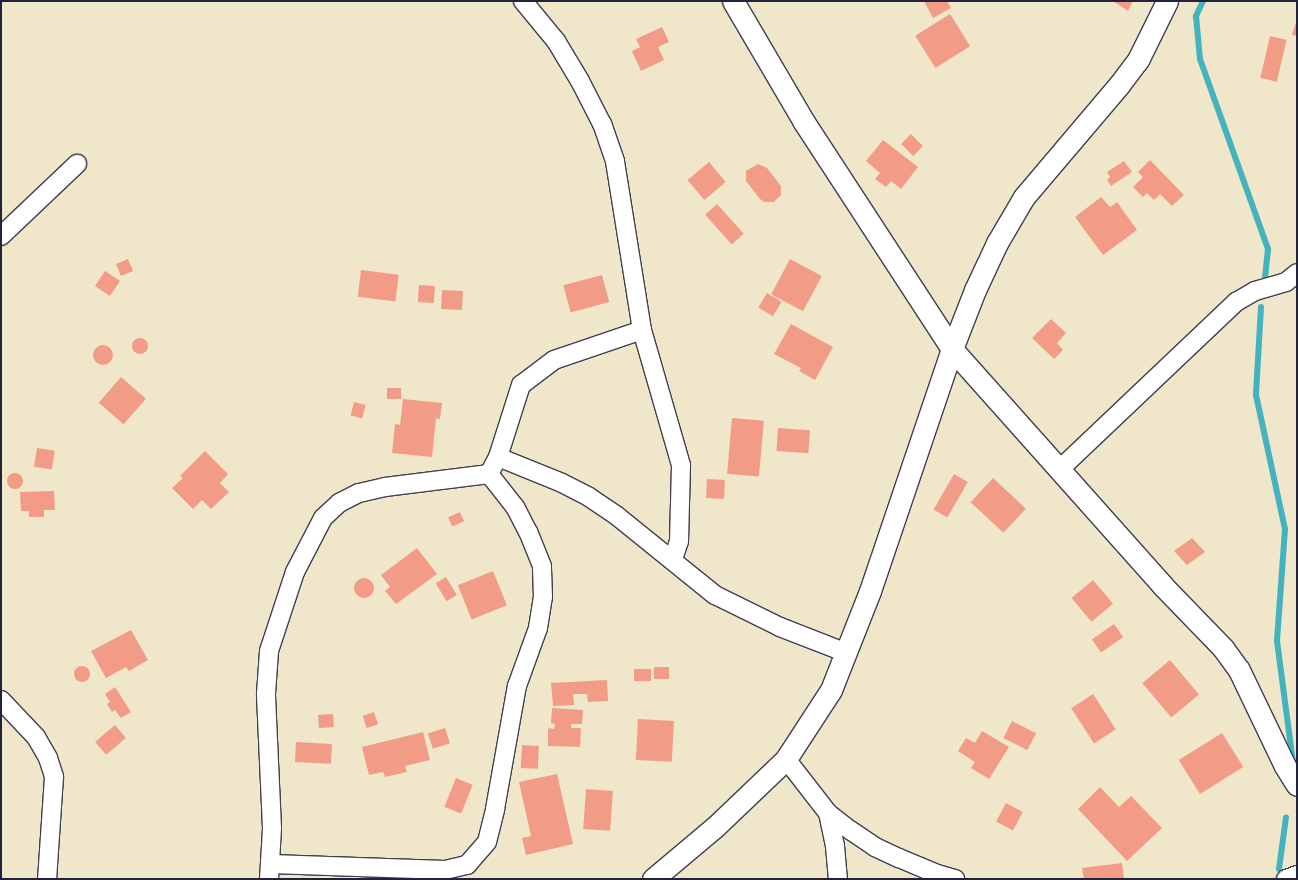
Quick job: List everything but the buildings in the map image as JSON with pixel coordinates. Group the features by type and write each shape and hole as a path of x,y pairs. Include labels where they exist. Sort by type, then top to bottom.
{"street":[{"path":"523,1 556,41 570,65 605,133 615,161 642,330 681,465 679,541 672,560"},
{"path":"733,1 804,122 952,349 1162,585 1222,648 1239,670 1285,766 1297,785"},
{"path":"653,879 716,826 786,759 831,690 847,653 974,290 997,243 1024,197 1138,60 1167,1"},
{"path":"1,236 76,164"},
{"path":"1060,469 1236,302 1255,291 1286,282 1297,273"},
{"path":"489,474 498,457 521,385 554,360 642,330"},
{"path":"498,457 562,483 590,497 618,516 715,595 780,627 847,653"},
{"path":"489,474 515,506 528,532 542,566 543,597 538,628 517,686 497,800 487,842 467,865 445,870 270,871 272,828 266,694 269,651 295,572 312,535 322,518 339,503 359,493 385,487 489,474"},
{"path":"1,700 36,737 48,758 54,777 47,879"},
{"path":"786,759 828,813 875,847 937,874 955,879"},
{"path":"828,813 836,846 838,879"},
{"path":"1286,879 1297,875"}],"waterway":[{"path":"1203,1 1196,16 1200,59 1268,249 1265,280"},
{"path":"1261,307 1256,395 1285,529 1277,641 1293,763"},
{"path":"1279,869 1286,817"}]}
